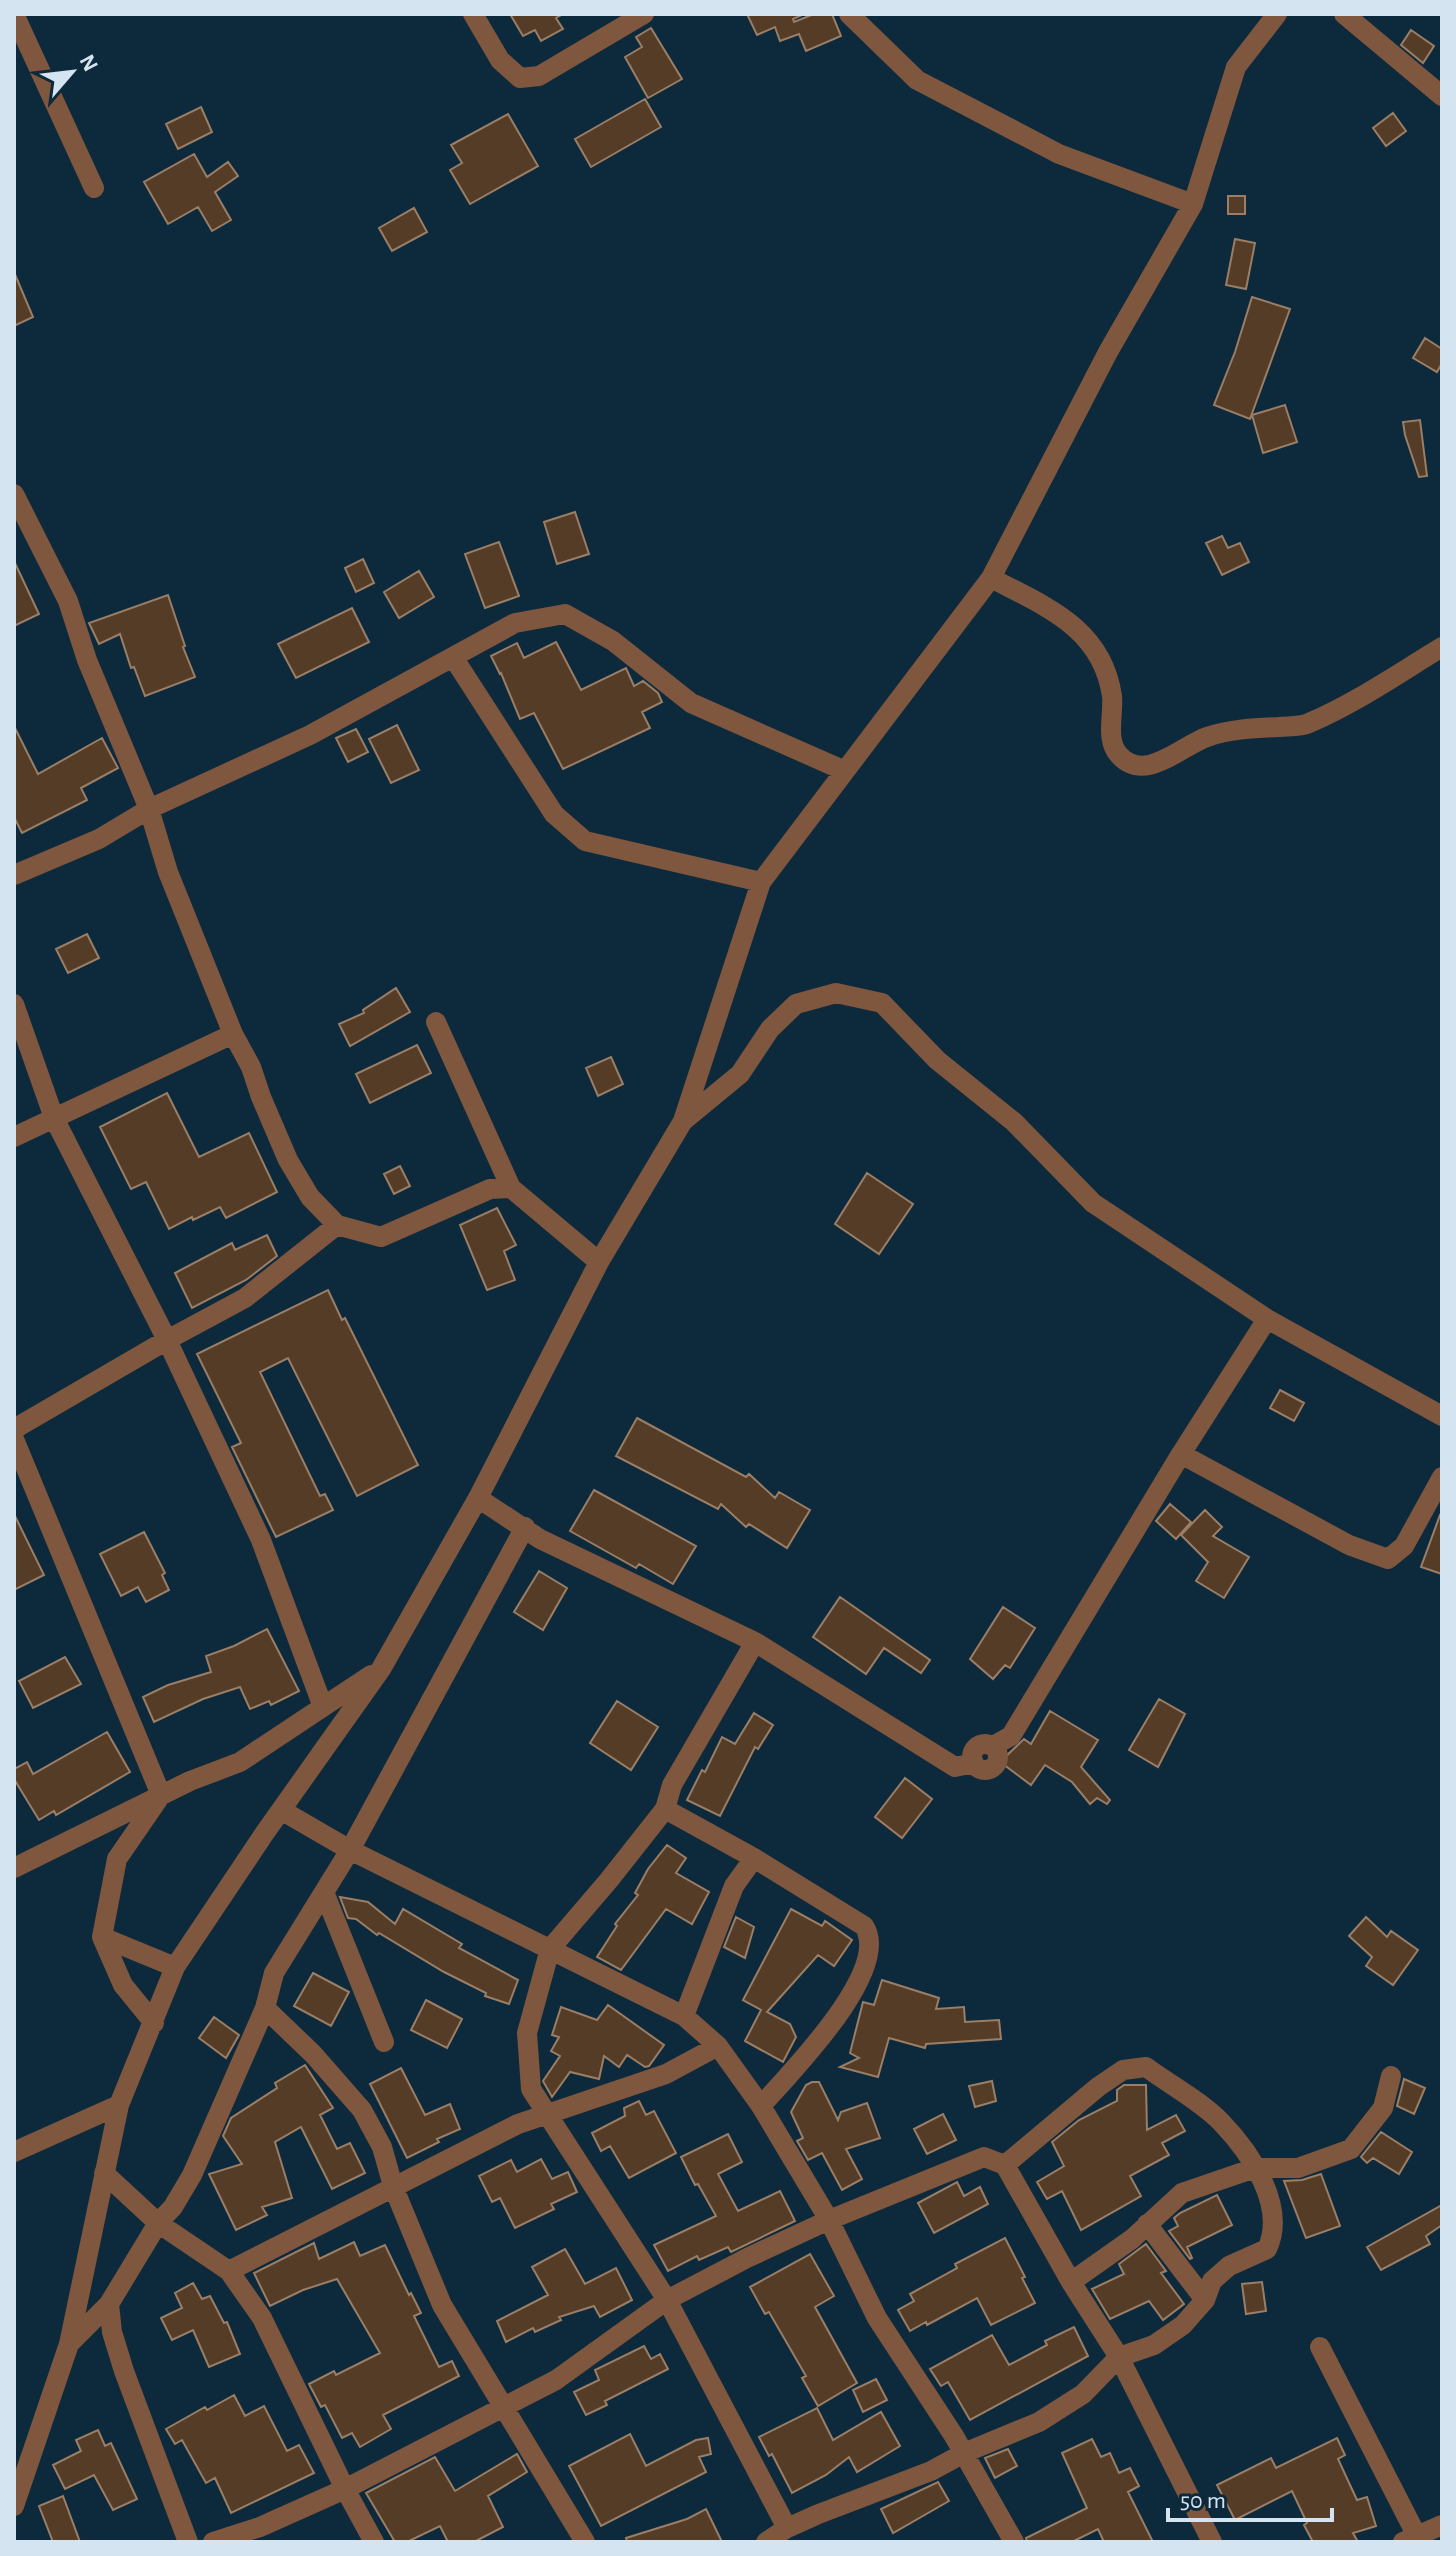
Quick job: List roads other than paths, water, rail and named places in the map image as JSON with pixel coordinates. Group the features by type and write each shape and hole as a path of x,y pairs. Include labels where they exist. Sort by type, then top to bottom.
{"street":[{"path":"14,14 94,188"},
{"path":"473,14 500,60 520,78 539,76 644,14"},
{"path":"849,14 917,80 1059,154 1193,204"},
{"path":"14,2506 69,2344 119,2105 175,1967 381,1669 478,1498 599,1262 683,1121 761,882 991,578 1108,352 1193,204 1236,67 1277,14"},
{"path":"1344,14 1442,96"},
{"path":"14,494 68,601 87,660 149,809 168,872 233,1034 251,1067 288,1160 310,1197 337,1225 381,1237 490,1189 511,1188"},
{"path":"991,578 1063,615 1085,635 1101,662 1112,695 1111,737 1117,754 1132,765 1158,764 1205,737 1238,730 1305,725 1342,707 1442,647"},
{"path":"14,875 99,839 149,809 310,735 515,623 565,614 613,641 691,703 845,771"},
{"path":"453,657 554,814 585,841 761,882"},
{"path":"683,1121 740,1074 770,1029 796,1004 836,993 882,1003 937,1060 1014,1122 1093,1203 1267,1319 1442,1416"},
{"path":"14,1004 54,1118 167,1340 261,1540 323,1707"},
{"path":"436,1022 511,1188 599,1262"},
{"path":"14,1137 233,1034"},
{"path":"14,1429 245,1298 337,1225"},
{"path":"478,1498 540,1539 755,1642 955,1767 974,1763 983,1770 994,1767 998,1756 993,1746 1011,1736 1181,1454 1267,1319"},
{"path":"14,1439 161,1795"},
{"path":"1181,1454 1349,1545 1388,1559 1404,1546 1442,1477"},
{"path":"69,2344 109,2304 158,2223 173,2207 192,2175 265,2008 274,1973 350,1850 525,1527"},
{"path":"755,1642 672,1785 665,1809 550,1949 527,2033 531,2089 667,2300 787,2528"},
{"path":"16,1863 240,1762 381,1669"},
{"path":"154,2023 123,1985 102,1937 117,1859 161,1795"},
{"path":"665,1809 754,1858 864,1926 870,1934 867,1960 853,1992 817,2042 761,2106"},
{"path":"281,1810 350,1850 684,2016 718,2046 761,2106 829,2220 877,2318 964,2453 1014,2542"},
{"path":"684,2016 734,1886 754,1858"},
{"path":"324,1892 384,2042"},
{"path":"102,1937 175,1967"},
{"path":"265,2008 313,2054 362,2110 382,2147 393,2186 442,2305 585,2542"},
{"path":"229,2271 518,2124 666,2074 718,2046"},
{"path":"766,2542 787,2528 931,2471 964,2453 1039,2422 1083,2394 1119,2357 1154,2345 1183,2325 1205,2300 1212,2281 1229,2266 1267,2249 1272,2238 1272,2205 1255,2168 1220,2120 1146,2067 1123,2070 1098,2087 1005,2165"},
{"path":"1071,2282 1132,2239 1182,2193 1255,2168 1298,2168 1351,2149 1383,2108 1391,2076"},
{"path":"14,2152 119,2105"},
{"path":"213,2542 260,2527 345,2489 556,2380 667,2300 747,2258 829,2220 984,2157 1005,2165 1071,2282 1119,2357 1212,2542"},
{"path":"104,2173 158,2223 229,2271 262,2318 374,2542"},
{"path":"1147,2224 1205,2300"},
{"path":"109,2304 112,2332 124,2371 188,2542"},
{"path":"1320,2347 1413,2540 1442,2525"}]}
